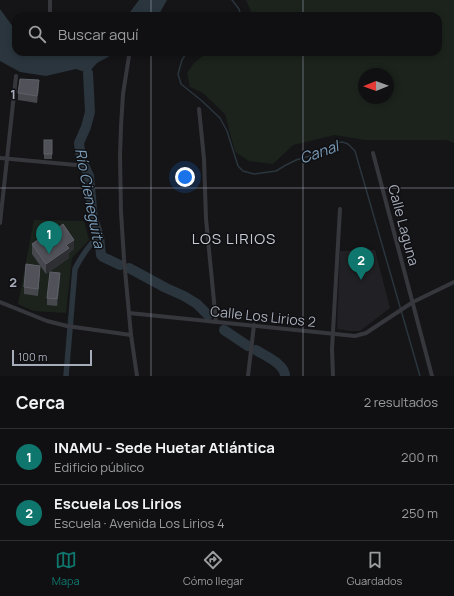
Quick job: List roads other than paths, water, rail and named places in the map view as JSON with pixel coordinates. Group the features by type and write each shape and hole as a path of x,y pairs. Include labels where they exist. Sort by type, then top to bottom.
{"street":[{"path":"50,0 50,12"},
{"path":"129,56 123,94 121,126 120,156 122,238 131,335 137,376"},
{"path":"0,223 16,76"},
{"path":"199,109 204,159 206,219 216,322"},
{"name":"Calle Laguna","path":"373,153 432,376"},
{"path":"0,158 76,165"},
{"path":"332,376 332,349 340,209"},
{"name":"Calle Los Lirios 2","path":"129,312 355,336 366,333 413,302 454,282"},
{"path":"0,302 47,321 67,326 131,335"},
{"path":"248,376 254,325"}],"waterway":[{"name":"Canal","path":"232,0 240,12"},
{"name":"Canal","path":"184,56 178,74 181,84 220,118 227,131 238,166 243,171 254,174 276,171 296,160 323,152 335,143 342,142 348,144 355,151 420,376"},
{"name":"Río Cieneguita","path":"88,73 90,112 86,127 79,143 81,159 89,176 93,219 99,236 101,255 120,265"},
{"path":"66,376 75,269 86,251 99,236"},
{"name":"Río Cieneguita","path":"129,268 184,296 197,304 208,315"},
{"name":"Río Cieneguita","path":"224,330 248,346"},
{"name":"Río Cieneguita","path":"256,350 278,364 282,368 285,376"}],"place":[{"name":"INAMU - Sede Huetar Atlántica","path":"49,254"},
{"name":"Escuela Los Lirios","path":"361,280"}],"district":[{"name":"LOS LIRIOS","path":"234,238"}]}
